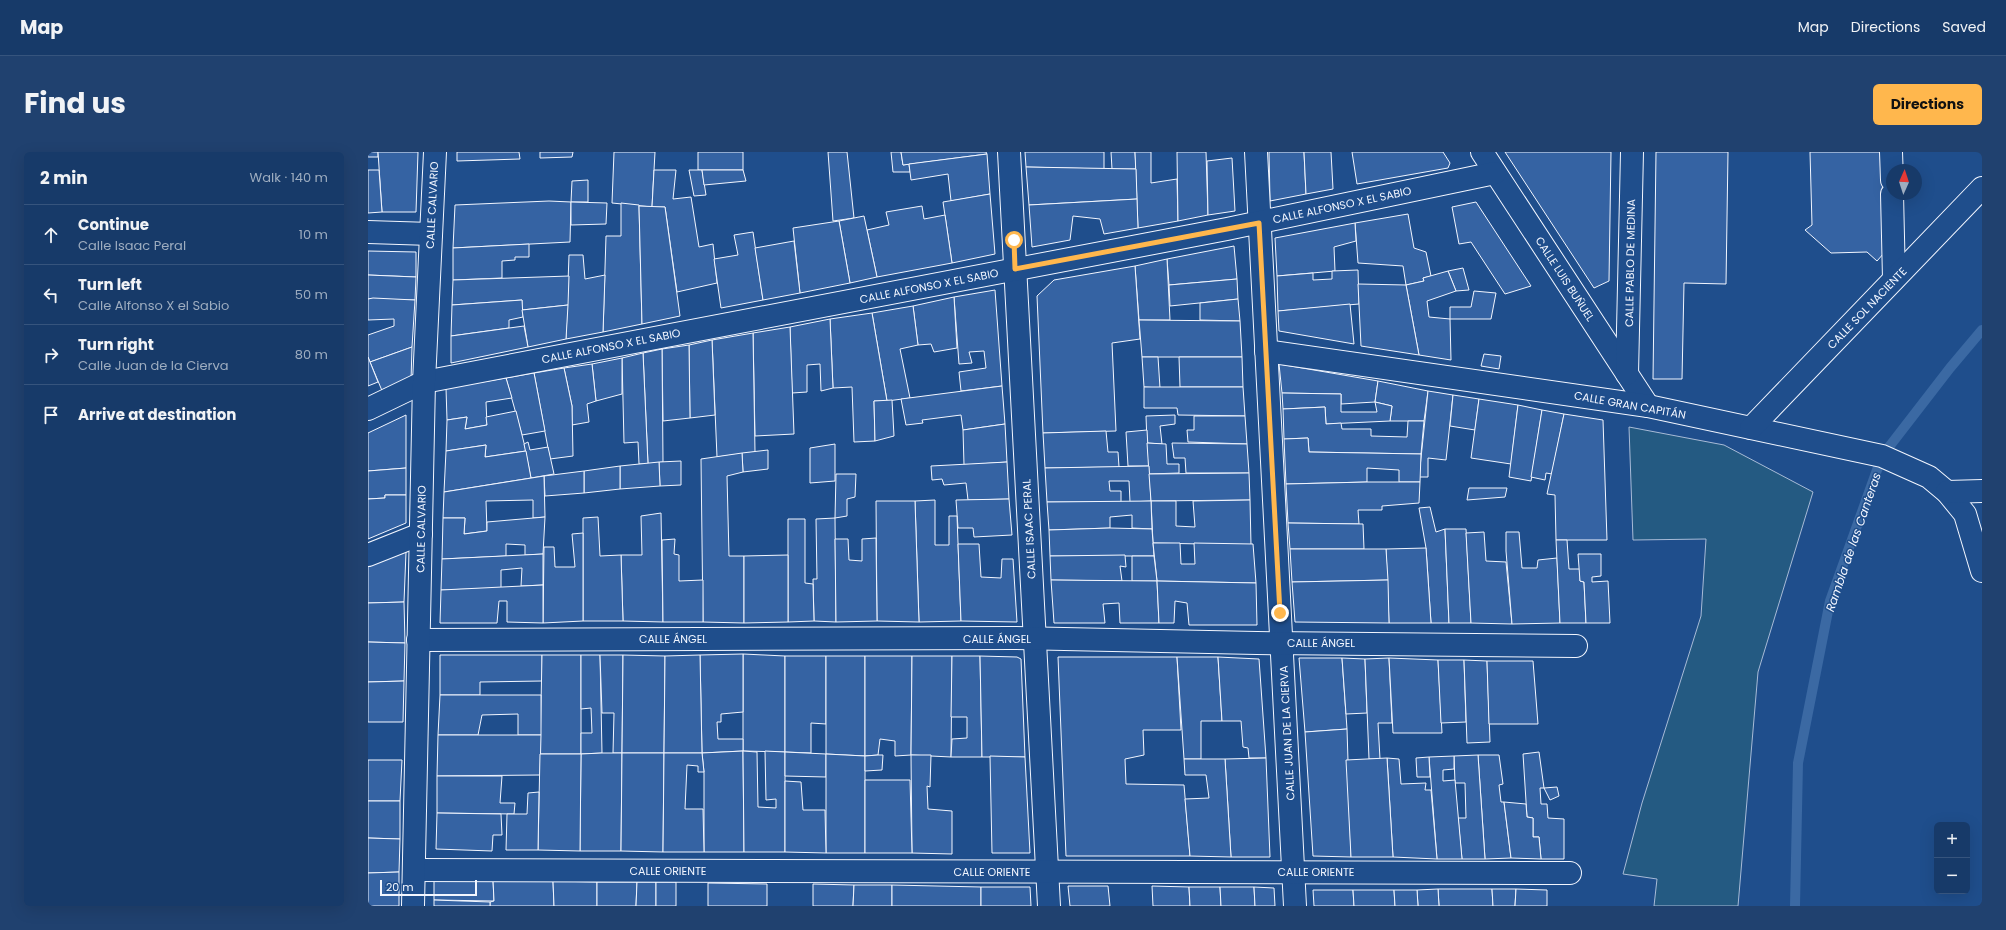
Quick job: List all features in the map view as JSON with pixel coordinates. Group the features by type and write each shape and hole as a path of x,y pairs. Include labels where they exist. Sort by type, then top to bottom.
{"street":[{"name":"CALLE CALVARIO","path":"413,906 424,382 435,152"},
{"name":"CALLE ISAAC PERAL","path":"1009,152 1049,906"},
{"name":"CALLE JUAN DE LA CIERVA","path":"1256,152 1283,643 1295,906"},
{"name":"CALLE LUIS BUÑUEL","path":"1482,152 1648,406"},
{"name":"CALLE PABLO DE MEDINA","path":"1627,374 1632,152"},
{"path":"1891,152 1891,164"},
{"name":"CALLE ALFONSO X EL SABIO","path":"368,409 424,382 1259,223 1495,173"},
{"name":"CALLE SOL NACIENTE","path":"1751,428 1982,188"},
{"path":"1892,200 1894,279"},
{"path":"368,232 431,234"},
{"name":"CALLE GRAN CAPITÁN","path":"1266,351 1648,406 1882,456 1930,477 1947,492 1965,514 1982,571"},
{"path":"1947,492 1982,491"},
{"path":"368,555 421,534"},
{"name":"CALLE ÁNGEL","path":"418,640 1036,639 1576,646"},
{"name":"CALLE ORIENTE","path":"414,870 1570,873"}],"shaded area":[{"path":"1629,427 1724,445 1813,492 1758,672 1738,906 1654,906 1657,879 1623,874 1642,803 1701,616 1706,539 1633,540"}],"building":[{"path":"368,152 378,152 378,157 368,157"},
{"path":"378,152 418,152 416,212 382,212"},
{"path":"457,152 519,152 520,159 457,161"},
{"path":"540,152 573,152 572,157 540,158"},
{"path":"614,152 655,152 652,207 612,203"},
{"path":"698,152 743,152 743,170 698,170"},
{"path":"828,152 847,152 854,218 833,221"},
{"path":"891,152 901,152 903,165 909,164 910,172 893,172"},
{"path":"901,152 986,152 987,154 903,165"},
{"path":"1025,152 1104,152 1104,169 1026,167"},
{"path":"1111,152 1135,152 1136,169 1112,169"},
{"path":"1135,152 1151,152 1151,183 1177,179 1178,221 1138,228"},
{"path":"1177,152 1206,152 1208,215 1178,221"},
{"path":"1269,152 1304,152 1306,194 1270,201"},
{"path":"1304,152 1331,152 1333,189 1306,194"},
{"path":"1352,152 1443,152 1450,163 1448,168 1357,184"},
{"path":"1505,152 1611,152 1609,281 1594,288"},
{"path":"1656,152 1728,152 1726,284 1684,283 1682,379 1653,379"},
{"path":"1810,152 1882,152 1884,253 1877,261 1867,252 1831,253 1805,230 1812,225"},
{"path":"987,154 990,194 951,201 948,174 911,180 909,164"},
{"path":"1232,158 1235,211 1208,215 1207,161"},
{"path":"1026,167 1136,169 1137,199 1029,205"},
{"path":"368,170 379,170 382,212 368,213"},
{"path":"654,170 676,170 673,199 691,197 699,247 713,244 717,283 677,292 665,207 652,207"},
{"path":"689,170 702,170 706,195 694,196"},
{"path":"702,170 743,170 746,181 704,185"},
{"path":"588,180 588,202 571,202 572,181"},
{"path":"990,194 995,254 952,263 943,202"},
{"path":"1137,199 1138,228 1104,234 1100,219 1073,216 1070,240 1032,247 1029,205"},
{"path":"549,201 571,202 570,242 453,248 455,205"},
{"path":"571,202 607,203 606,224 571,225"},
{"path":"1476,202 1531,286 1505,294 1471,242 1459,244 1452,207"},
{"path":"621,203 639,205 642,324 603,332 606,236 621,236"},
{"path":"639,206 665,207 680,316 642,324"},
{"path":"922,206 924,219 945,215 952,263 877,277 867,230 889,225 886,212"},
{"path":"1408,214 1414,248 1426,252 1431,276 1423,278 1424,281 1406,285 1403,266 1358,263 1355,223"},
{"path":"864,216 877,277 850,283 839,221"},
{"path":"839,221 850,283 800,293 793,228"},
{"path":"1355,223 1356,241 1334,247 1335,271 1277,276 1275,238"},
{"path":"753,232 763,300 721,308 714,259 738,255 734,235"},
{"path":"794,241 800,293 763,300 755,248"},
{"path":"529,244 529,257 515,257 515,260 502,261 502,278 453,280 453,248"},
{"path":"1234,246 1237,279 1169,285 1167,259"},
{"path":"368,251 416,252 416,277 368,275"},
{"path":"569,255 583,255 585,279 605,275 603,332 566,339"},
{"path":"1167,259 1170,320 1139,320 1135,266"},
{"path":"1135,266 1140,339 1112,343 1116,431 1043,433 1037,296 1054,280"},
{"path":"1463,268 1469,290 1456,291 1448,271"},
{"path":"1358,270 1359,304 1278,311 1277,276 1313,273 1313,280 1332,279 1332,271"},
{"path":"1448,271 1456,291 1427,301 1429,317 1450,319 1451,360 1419,355 1406,285 1424,281 1423,278"},
{"path":"368,275 416,277 415,300 368,299"},
{"path":"569,276 568,305 522,310 522,300 452,305 453,280"},
{"path":"1237,279 1238,299 1170,306 1169,285"},
{"path":"1358,284 1406,285 1419,355 1361,346"},
{"path":"995,290 1002,386 961,391 959,372 986,368 984,351 969,352 972,363 959,364 954,297"},
{"path":"1474,291 1496,293 1491,319 1450,319 1450,307 1471,307"},
{"path":"954,297 957,348 934,352 931,344 918,345 913,306"},
{"path":"368,299 415,300 412,347 370,362 368,357 368,335 394,326 394,319 368,320"},
{"path":"1238,299 1240,321 1200,320 1200,303"},
{"path":"522,300 523,317 509,320 509,328 451,336 452,305"},
{"path":"1350,304 1354,344 1279,331 1278,311"},
{"path":"568,305 566,339 528,347 522,310"},
{"path":"913,306 918,345 900,349 910,398 887,401 872,313"},
{"path":"872,313 887,401 874,401 875,441 854,442 852,387 833,388 830,319"},
{"path":"830,319 833,388 821,391 820,364 807,365 807,392 792,393 790,327"},
{"path":"1139,320 1240,321 1242,357 1142,357"},
{"path":"524,326 528,347 451,363 451,336"},
{"path":"790,327 794,434 755,436 753,333"},
{"path":"753,333 755,452 717,457 712,340"},
{"path":"712,340 715,415 690,418 689,345"},
{"path":"689,345 690,418 663,421 662,349"},
{"path":"412,347 411,381 383,393 370,362"},
{"path":"662,349 663,462 648,464 643,353"},
{"path":"643,353 648,464 639,464 638,442 624,443 622,358"},
{"path":"1484,354 1501,356 1499,369 1481,366"},
{"path":"368,357 378,382 368,386"},
{"path":"1142,357 1158,357 1160,388 1144,387"},
{"path":"1179,357 1242,357 1243,387 1180,387"},
{"path":"622,358 622,394 596,401 592,364"},
{"path":"592,364 596,401 587,404 589,422 572,425 572,406 564,368"},
{"path":"1279,364 1378,381 1375,402 1341,404 1341,394 1282,393"},
{"path":"564,368 572,406 573,456 550,459 534,373"},
{"path":"534,373 545,431 522,435 506,378"},
{"path":"506,378 512,398 486,402 487,425 465,429 467,417 447,420 446,388"},
{"path":"1378,381 1428,391 1424,421 1390,421 1392,406 1375,402"},
{"path":"1002,386 1005,424 963,430 961,415 922,420 923,423 906,425 901,399"},
{"path":"1144,387 1243,387 1245,416 1178,415 1177,408 1144,408"},
{"path":"1428,391 1453,395 1446,460 1428,458 1428,477 1419,477"},
{"path":"1282,393 1341,394 1341,412 1377,412 1375,402 1392,406 1390,421 1326,424 1325,407 1283,409"},
{"path":"1453,395 1479,399 1475,430 1450,426"},
{"path":"1479,399 1518,405 1511,464 1471,458"},
{"path":"892,400 894,436 875,441 874,401"},
{"path":"1518,405 1542,410 1531,481 1509,477"},
{"path":"1325,407 1326,424 1341,423 1342,429 1371,429 1371,436 1407,437 1408,421 1424,421 1421,454 1309,452 1308,438 1284,439 1283,409"},
{"path":"1542,410 1564,414 1552,474 1546,473 1545,480 1531,477"},
{"path":"516,411 526,451 485,457 486,445 446,451 447,420 467,417 465,429 487,425 486,417"},
{"path":"1564,414 1603,420 1607,540 1556,540 1555,495 1547,494"},
{"path":"406,415 406,468 368,471 368,433"},
{"path":"1175,415 1175,424 1160,426 1162,444 1147,443 1146,416"},
{"path":"1194,416 1245,416 1247,444 1188,442 1187,430 1194,430"},
{"path":"1005,424 1007,462 964,465 963,430"},
{"path":"1147,430 1149,466 1128,466 1126,432"},
{"path":"1106,431 1108,452 1118,452 1119,467 1045,468 1043,433"},
{"path":"1308,438 1309,452 1421,454 1420,482 1399,482 1399,470 1367,468 1367,482 1286,484 1284,439"},
{"path":"528,442 530,450 548,447 554,474 531,478 524,444"},
{"path":"1147,443 1166,444 1167,464 1179,464 1179,473 1149,474"},
{"path":"1172,443 1247,444 1249,473 1186,473 1185,458 1174,458"},
{"path":"835,444 835,481 810,483 810,448"},
{"path":"486,445 485,457 526,451 531,478 444,492 446,451"},
{"path":"768,450 768,469 743,472 742,453"},
{"path":"742,453 743,472 727,476 729,556 744,556 744,623 703,622 701,459"},
{"path":"681,461 681,485 660,486 659,462"},
{"path":"659,462 660,486 620,489 620,466"},
{"path":"1007,462 1009,499 968,500 966,483 944,485 942,479 932,480 931,466"},
{"path":"620,466 620,489 584,493 584,471"},
{"path":"1149,466 1151,501 1130,502 1129,481 1109,481 1110,491 1121,491 1121,502 1047,502 1045,468"},
{"path":"406,468 406,495 385,495 385,498 368,499 368,471"},
{"path":"584,471 584,493 545,496 544,476"},
{"path":"1249,473 1250,500 1151,501 1149,474"},
{"path":"836,474 856,474 855,497 847,499 847,516 835,518"},
{"path":"544,476 545,517 533,518 533,500 486,501 487,531 464,534 465,518 443,518 444,492"},
{"path":"1420,482 1419,503 1382,506 1382,510 1358,510 1359,524 1288,523 1286,484"},
{"path":"1469,488 1507,488 1505,497 1467,500"},
{"path":"385,495 406,495 406,523 368,539 368,499 385,498"},
{"path":"1009,499 1012,535 974,537 973,528 958,528 956,500"},
{"path":"935,500 935,545 949,545 949,516 957,516 961,621 919,622 915,501"},
{"path":"1250,500 1251,545 1153,543 1151,501 1176,501 1176,526 1195,527 1193,501"},
{"path":"876,501 915,501 919,622 877,621"},
{"path":"1151,501 1152,529 1132,528 1132,515 1110,517 1110,528 1049,530 1047,502"},
{"path":"1430,507 1436,532 1445,529 1449,623 1431,623 1426,548 1419,508"},
{"path":"661,513 663,622 623,621 621,555 642,555 641,516"},
{"path":"545,517 543,554 525,555 525,545 506,544 506,556 442,559 443,518 465,518 464,534 487,531 487,522"},
{"path":"598,517 600,556 621,555 623,621 583,621 583,518"},
{"path":"835,518 836,622 814,621 813,579 817,579 816,519"},
{"path":"788,519 805,519 805,583 813,584 814,621 788,622"},
{"path":"1288,523 1363,524 1364,549 1290,549"},
{"path":"1110,528 1152,529 1154,556 1050,556 1049,530"},
{"path":"1445,529 1466,529 1471,623 1449,623"},
{"path":"1484,532 1486,561 1506,562 1512,624 1471,623 1466,533"},
{"path":"1506,532 1519,532 1522,568 1537,568 1538,560 1557,558 1560,623 1512,624 1506,551"},
{"path":"583,533 583,621 543,623 544,547 554,547 555,567 575,567 572,534"},
{"path":"876,538 877,621 836,622 835,539 848,539 849,560 862,561 862,539"},
{"path":"675,539 674,554 679,555 679,581 703,580 703,622 663,622 662,540"},
{"path":"1556,540 1567,540 1569,569 1580,569 1580,581 1584,582 1586,623 1560,623"},
{"path":"1153,543 1180,543 1181,564 1195,564 1194,543 1253,544 1256,583 1157,581"},
{"path":"958,544 979,544 981,577 1001,578 1002,559 1013,559 1017,622 961,621"},
{"path":"1426,548 1431,623 1389,623 1386,549"},
{"path":"1290,549 1386,549 1388,580 1292,582"},
{"path":"402,551 406,552 404,602 368,603 368,566"},
{"path":"543,554 543,585 521,586 522,568 501,570 501,588 441,590 442,559"},
{"path":"1578,554 1601,554 1601,576 1592,577 1592,582 1608,581 1610,623 1586,623 1584,582 1580,581"},
{"path":"788,555 788,622 744,623 744,556"},
{"path":"1125,555 1126,567 1120,566 1122,581 1051,580 1050,556"},
{"path":"1132,556 1154,556 1157,581 1132,581"},
{"path":"1051,580 1157,581 1159,623 1120,623 1119,603 1103,604 1105,623 1054,623"},
{"path":"1388,580 1389,623 1295,622 1292,582"},
{"path":"1157,581 1256,583 1257,625 1189,625 1187,603 1175,601 1174,623 1159,623"},
{"path":"543,585 543,623 507,622 507,601 499,601 497,623 440,623 441,590"},
{"path":"404,602 405,643 368,642 368,603"},
{"path":"368,642 405,643 404,681 368,682"},
{"path":"743,654 785,656 785,752 743,751"},
{"path":"743,654 743,712 721,714 721,722 717,722 718,739 743,739 743,751 702,753 700,655"},
{"path":"440,655 542,655 542,681 480,682 480,695 440,695"},
{"path":"542,655 581,655 581,754 540,754"},
{"path":"581,655 600,655 602,753 581,754 581,733 592,733 591,708 581,709"},
{"path":"600,655 623,655 622,753 613,753 614,713 602,713"},
{"path":"623,655 665,656 664,753 622,753"},
{"path":"700,655 702,753 664,753 665,656"},
{"path":"785,656 826,656 826,724 811,723 811,753 785,752"},
{"path":"826,656 865,656 865,756 826,754"},
{"path":"865,656 912,656 911,755 895,756 895,741 880,739 878,755 865,756"},
{"path":"912,656 952,656 951,757 911,755"},
{"path":"952,656 980,656 982,757 951,757 952,739 967,738 967,717 951,717"},
{"path":"980,656 1017,657 1021,659 1025,757 982,757"},
{"path":"1058,657 1177,657 1181,730 1143,730 1144,755 1125,759 1126,784 1184,785 1190,856 1066,856"},
{"path":"1177,657 1218,657 1222,721 1201,721 1201,759 1184,759"},
{"path":"1218,657 1259,659 1266,758 1249,758 1248,748 1243,747 1241,721 1222,721"},
{"path":"1299,658 1342,658 1347,729 1305,732"},
{"path":"1342,658 1365,659 1367,713 1346,714"},
{"path":"1389,658 1392,723 1378,723 1380,759 1369,759 1365,659"},
{"path":"1389,658 1438,660 1442,733 1393,733"},
{"path":"1438,660 1464,660 1466,722 1441,723"},
{"path":"1464,660 1487,661 1490,742 1467,743"},
{"path":"1487,661 1533,661 1538,724 1489,724"},
{"path":"404,681 403,722 368,722 368,682"},
{"path":"440,695 541,695 541,735 518,735 518,714 482,715 478,735 438,735"},
{"path":"1347,729 1351,857 1313,856 1305,732"},
{"path":"438,735 541,735 540,775 437,776"},
{"path":"743,751 744,852 704,852 704,772 702,753"},
{"path":"743,751 757,752 758,807 776,808 776,799 766,800 765,751 785,752 785,852 744,852"},
{"path":"785,752 826,754 826,777 785,776"},
{"path":"1539,752 1544,788 1540,788 1541,804 1547,804 1548,818 1564,819 1564,859 1541,859 1539,837 1533,837 1533,818 1527,817 1523,754"},
{"path":"622,753 621,851 580,851 581,754"},
{"path":"622,753 664,753 663,852 621,851"},
{"path":"664,753 702,753 704,772 698,772 698,766 687,765 685,809 703,809 704,852 663,852"},
{"path":"540,754 581,754 580,851 538,850"},
{"path":"826,754 865,756 865,853 826,853"},
{"path":"883,755 882,770 865,771 865,756"},
{"path":"911,755 931,755 930,787 927,786 928,809 952,811 952,854 912,853"},
{"path":"1478,755 1499,755 1503,784 1499,785 1501,802 1504,802 1511,858 1485,859"},
{"path":"1478,755 1485,859 1462,859 1458,818 1466,818 1465,783 1455,783 1454,756"},
{"path":"990,756 1025,757 1030,853 992,853"},
{"path":"1454,756 1454,769 1443,770 1443,781 1455,780 1462,859 1437,859 1429,757"},
{"path":"1429,757 1430,777 1417,777 1416,758"},
{"path":"1266,758 1270,857 1231,857 1225,759"},
{"path":"1387,758 1399,759 1401,784 1426,783 1425,790 1431,790 1437,859 1393,857"},
{"path":"1387,758 1393,857 1351,857 1346,760"},
{"path":"1184,759 1225,759 1231,857 1190,856 1185,799 1209,798 1206,775 1185,775"},
{"path":"368,760 402,760 400,801 368,801"},
{"path":"437,776 502,776 500,803 515,803 514,814 437,813"},
{"path":"865,780 910,780 912,853 865,853"},
{"path":"785,781 801,782 803,810 825,810 826,853 785,852"},
{"path":"1557,787 1559,796 1550,800 1544,788"},
{"path":"539,792 538,850 506,850 507,814 527,814 528,793"},
{"path":"368,801 400,801 400,839 368,838"},
{"path":"1504,802 1526,804 1527,817 1533,818 1533,837 1539,837 1541,859 1511,858"},
{"path":"437,813 501,814 502,835 493,835 492,851 436,849"},
{"path":"368,838 400,839 399,872 368,873"},
{"path":"399,872 399,906 368,906 368,873"},
{"path":"434,879 493,880 494,901 434,900"},
{"path":"493,880 553,881 554,906 490,906 490,902 494,901"},
{"path":"553,881 597,882 597,906 554,906"},
{"path":"597,882 637,882 636,906 597,906"},
{"path":"637,882 656,882 656,906 636,906"},
{"path":"656,882 676,882 676,906 656,906"},
{"path":"708,883 767,884 767,906 708,906"},
{"path":"813,884 854,885 853,906 813,906"},
{"path":"854,885 892,885 892,906 853,906"},
{"path":"892,885 981,887 981,906 892,906"},
{"path":"1068,886 1108,886 1110,906 1070,906"},
{"path":"1152,886 1189,887 1190,906 1153,906"},
{"path":"981,887 1030,887 1031,906 981,906"},
{"path":"1189,887 1220,887 1221,906 1190,906"},
{"path":"1220,887 1254,887 1255,906 1221,906"},
{"path":"1254,887 1274,888 1275,906 1255,906"},
{"path":"1438,889 1492,889 1493,906 1439,906"},
{"path":"1438,889 1439,906 1418,906 1417,890"},
{"path":"1492,889 1516,889 1515,906 1493,906"},
{"path":"1516,889 1547,890 1547,906 1515,906"},
{"path":"1313,890 1353,890 1354,906 1314,906"},
{"path":"1353,890 1394,890 1395,906 1354,906"},
{"path":"1394,890 1417,890 1418,906 1395,906"},
{"path":"434,900 490,902 490,906 434,906"}],"waterway":[{"name":"Rambla de las Canteras","path":"1795,906 1798,763 1830,601 1882,456 1950,368 1982,330"}],"route":[{"path":"1014,240 1015,269 1259,223 1280,613"}]}
